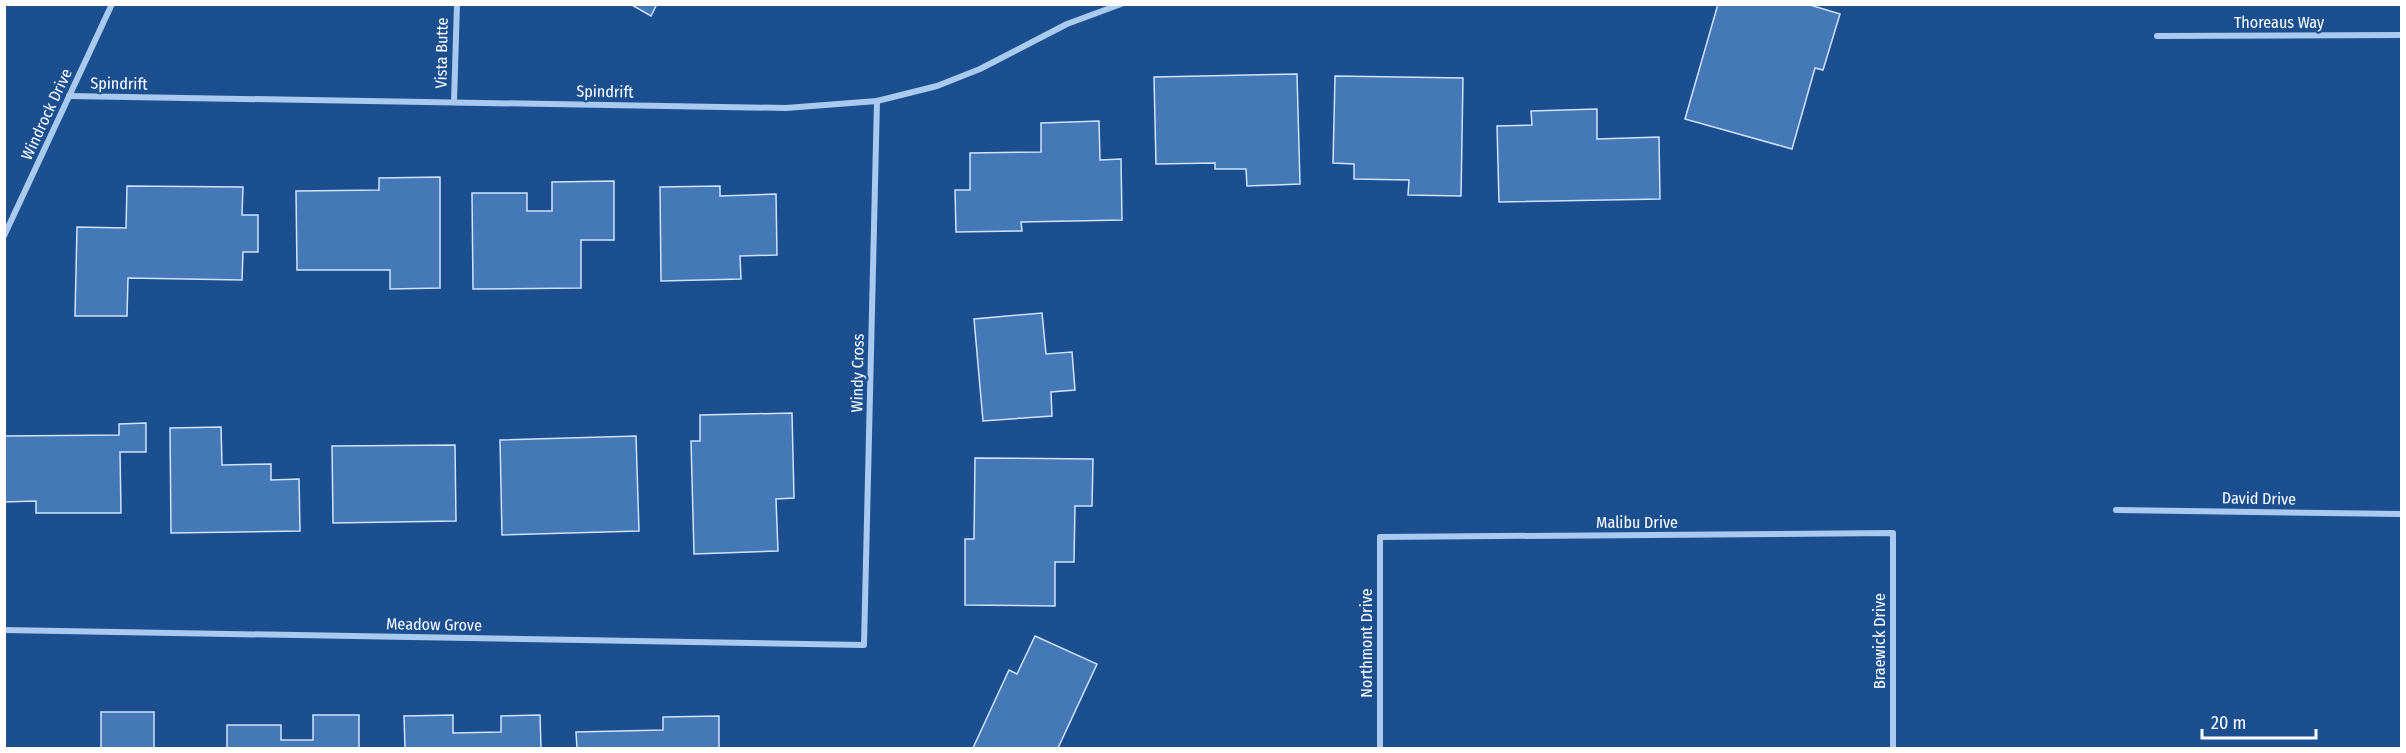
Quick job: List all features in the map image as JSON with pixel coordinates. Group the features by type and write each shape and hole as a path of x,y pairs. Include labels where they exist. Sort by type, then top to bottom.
{"street":[{"name":"Windrock Drive","path":"5,235 112,4"},
{"name":"Vista Butte","path":"454,102 457,4"},
{"name":"Spindrift","path":"69,96 786,108 877,102 937,86 980,69 1067,24 1121,4"},
{"name":"Thoreaus Way","path":"2157,36 2402,35"},
{"name":"Windy Cross","path":"864,645 877,102"},
{"name":"David Drive","path":"2116,510 2402,514"},
{"name":"Malibu Drive","path":"1380,537 1893,533"},
{"name":"Braewick Drive","path":"1893,533 1893,748"},
{"name":"Northmont Drive","path":"1380,537 1380,748"},
{"name":"Meadow Grove","path":"4,630 864,645"}],"building":[{"path":"630,4 657,4 651,16"},
{"path":"1718,4 1807,4 1840,14 1823,70 1815,68 1792,149 1685,119"},
{"path":"1297,74 1300,184 1247,186 1246,169 1215,169 1215,163 1156,164 1154,77"},
{"path":"1335,76 1463,78 1461,196 1408,195 1409,180 1354,179 1354,164 1333,163"},
{"path":"1597,109 1597,139 1659,137 1660,199 1499,202 1497,126 1532,125 1531,111"},
{"path":"1099,121 1100,160 1121,159 1122,220 1021,222 1022,231 956,232 955,190 970,190 970,153 1041,152 1041,123"},
{"path":"440,177 440,288 390,289 390,270 297,270 296,191 379,190 379,178"},
{"path":"614,181 614,240 581,240 581,288 473,289 472,193 527,193 527,211 552,211 552,182"},
{"path":"127,186 243,187 242,215 258,215 258,252 243,252 242,280 128,278 127,316 75,316 77,227 126,228"},
{"path":"720,186 720,196 776,194 777,255 740,256 741,279 661,281 660,187"},
{"path":"1042,313 1046,354 1072,352 1075,390 1051,392 1052,416 983,421 974,319"},
{"path":"792,413 794,498 776,499 778,551 694,554 691,441 700,441 700,415"},
{"path":"146,423 146,452 120,452 121,513 36,513 36,501 4,502 4,436 119,435 119,424"},
{"path":"221,427 222,465 271,464 271,480 299,479 300,531 171,533 170,428"},
{"path":"636,436 639,531 502,535 500,440"},
{"path":"455,445 456,521 333,523 332,446"},
{"path":"975,458 1093,459 1092,506 1075,506 1074,562 1055,562 1055,606 965,605 965,539 974,539"},
{"path":"1035,636 1097,664 1058,748 973,748 1009,670 1017,674"},
{"path":"101,712 154,712 154,748 101,748"},
{"path":"313,715 359,715 359,748 227,748 227,725 281,725 281,740 313,740"},
{"path":"453,715 453,733 501,732 501,716 540,715 541,748 405,748 404,716"},
{"path":"719,716 719,748 577,748 576,732 663,730 663,717"}]}
